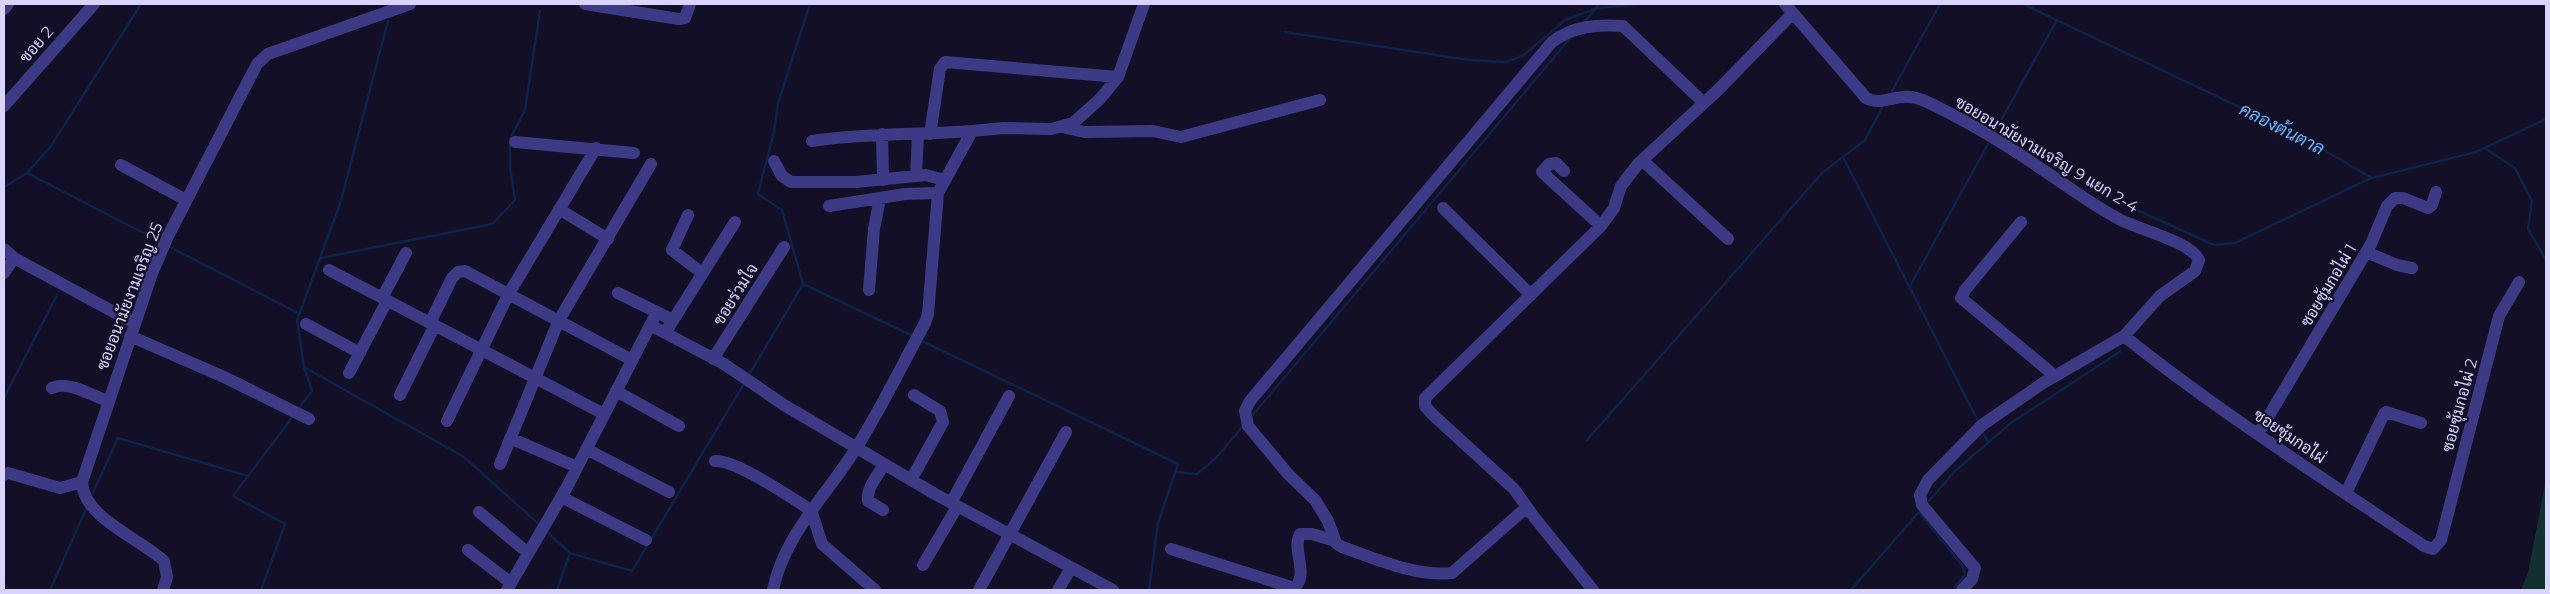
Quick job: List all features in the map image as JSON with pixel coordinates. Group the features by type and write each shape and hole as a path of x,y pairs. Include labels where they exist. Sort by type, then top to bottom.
{"street":[{"path":"4,9 8,4"},
{"name":"ซอย 2","path":"4,106 94,4"},
{"name":"ซอยอนามัยงามเจริญ 25","path":"82,482 134,323 161,252 252,73 268,54 410,4"},
{"path":"585,4 679,19 686,18 690,4"},
{"path":"812,142 882,134 924,135 1003,128 1051,129 1073,123 1085,113 1118,77 1144,4"},
{"path":"1593,590 1514,489 1432,414 1425,406 1425,398 1601,226 1614,208 1621,186 1642,160 1704,103 1789,8"},
{"name":"ซอยอนามัยงามเจริญ 9 แยก 2-4","path":"1789,8 1866,98 1882,102 1904,95 1925,101 2022,156 2095,206 2126,223 2194,253 2199,260 2198,268 2160,296 2124,336 2054,376 1982,425 1939,466 1922,489 1920,495 1922,505 1975,568 1972,580 1962,590"},
{"path":"1335,541 1328,520 1315,500 1258,440 1248,426 1245,411 1250,401 1552,42 1565,32 1594,26 1622,26 1704,103"},
{"path":"916,176 940,69 945,62 1118,77"},
{"path":"1062,127 1084,132 1153,132 1181,137 1320,100"},
{"path":"773,590 777,574 788,550 811,510 856,448 928,314 938,193 972,131"},
{"path":"882,134 883,180"},
{"path":"515,142 596,148 634,154"},
{"path":"447,421 508,295 596,148"},
{"path":"1642,160 1728,239"},
{"path":"774,161 782,176 791,182 883,180 916,176 944,180"},
{"path":"1564,171 1556,163 1549,164 1542,172 1601,226"},
{"path":"500,464 559,320 652,164"},
{"path":"121,165 186,200"},
{"name":"ซอยซุ้มกอไผ่ 1","path":"2258,434 2366,252 2390,201 2402,198 2428,208 2432,205 2436,192"},
{"path":"829,206 905,194 938,193"},
{"path":"869,290 874,229 880,198"},
{"path":"1443,208 1531,295"},
{"path":"559,209 608,239"},
{"path":"688,215 672,250 702,272"},
{"path":"665,333 735,222"},
{"path":"2021,222 1965,290 1962,298 2054,376"},
{"name":"ซอยร่วมใจ","path":"713,359 784,247"},
{"path":"4,248 14,258 134,323"},
{"path":"2366,252 2390,262 2412,268"},
{"path":"349,373 406,253"},
{"path":"4,273 14,258"},
{"path":"329,270 604,414"},
{"path":"400,395 452,278 461,271 559,320 632,360"},
{"name":"ซอยซุ้มกอไผ่ 2","path":"2441,540 2499,316 2519,282"},
{"path":"618,293 673,320"},
{"path":"468,550 509,587 577,467 657,312"},
{"path":"306,324 360,353"},
{"path":"650,325 740,374 784,405 816,422 884,465 954,505 1113,590"},
{"path":"130,336 224,377 309,419"},
{"name":"ซอยซุ้มกอไผ่","path":"2124,336 2169,373 2424,546 2433,549 2441,540"},
{"path":"52,388 58,385 66,386 108,401"},
{"path":"616,391 679,426"},
{"path":"911,480 943,422 940,411 914,395"},
{"path":"924,565 1009,396"},
{"path":"2346,493 2386,412 2421,423"},
{"path":"980,590 1066,432"},
{"path":"510,438 577,467"},
{"path":"586,449 669,492"},
{"path":"716,461 724,462 772,486 811,510 822,544 875,590"},
{"path":"883,510 868,501 867,497 868,491 884,465"},
{"path":"4,475 8,473 60,488 82,482 82,491 110,523 164,561 167,577 163,590"},
{"path":"561,496 646,540"},
{"path":"1171,549 1294,588 1300,577 1297,540 1303,532 1335,541 1342,547 1418,571 1439,575 1452,573 1527,507"},
{"path":"479,512 528,553"},
{"path":"1058,590 1071,568"}],"green space":[{"path":"2546,479 2546,590 2521,590 2528,573"}],"waterway":[{"path":"4,187 27,173 51,146 141,4"},
{"path":"749,375 803,284 782,210 758,194 774,132 778,103 810,4"},
{"path":"1584,23 1599,4"},
{"path":"1285,32 1469,60 1506,62 1524,55 1565,20 1597,8 1641,4"},
{"path":"1892,91 1940,4"},
{"name":"คลองต้นตาล","path":"2023,4 2296,134 2372,178 2476,152 2546,119"},
{"path":"510,139 525,110 540,11"},
{"path":"1995,131 2057,20"},
{"path":"304,367 297,320 340,204 388,21"},
{"path":"1252,416 1572,36"},
{"path":"1587,440 1822,173 1865,140 1882,108"},
{"path":"1909,288 1988,144"},
{"path":"321,258 492,224 515,200 510,167 510,145"},
{"path":"2484,148 2515,168 2532,201 2528,229 2546,260"},
{"path":"1843,157 1977,419"},
{"path":"27,173 161,242"},
{"path":"2128,206 2214,245 2235,243 2371,178"},
{"path":"168,246 300,314"},
{"path":"803,284 913,336"},
{"path":"4,398 57,295"},
{"path":"920,340 1178,464 1158,523 1149,590"},
{"path":"1929,501 1955,471 2011,423 2121,351"},
{"path":"298,409 312,391 304,367 464,457 541,526"},
{"path":"547,532 570,553 632,571 745,382"},
{"path":"261,590 285,524 233,496 294,415"},
{"path":"1175,472 1197,474 1216,458 1243,426"},
{"path":"1983,433 1988,442"},
{"path":"91,497 118,438 248,476"},
{"path":"50,590 87,507"},
{"path":"1851,590 1919,512 1962,565 1965,574 1953,590"},
{"path":"557,590 570,553"}]}
